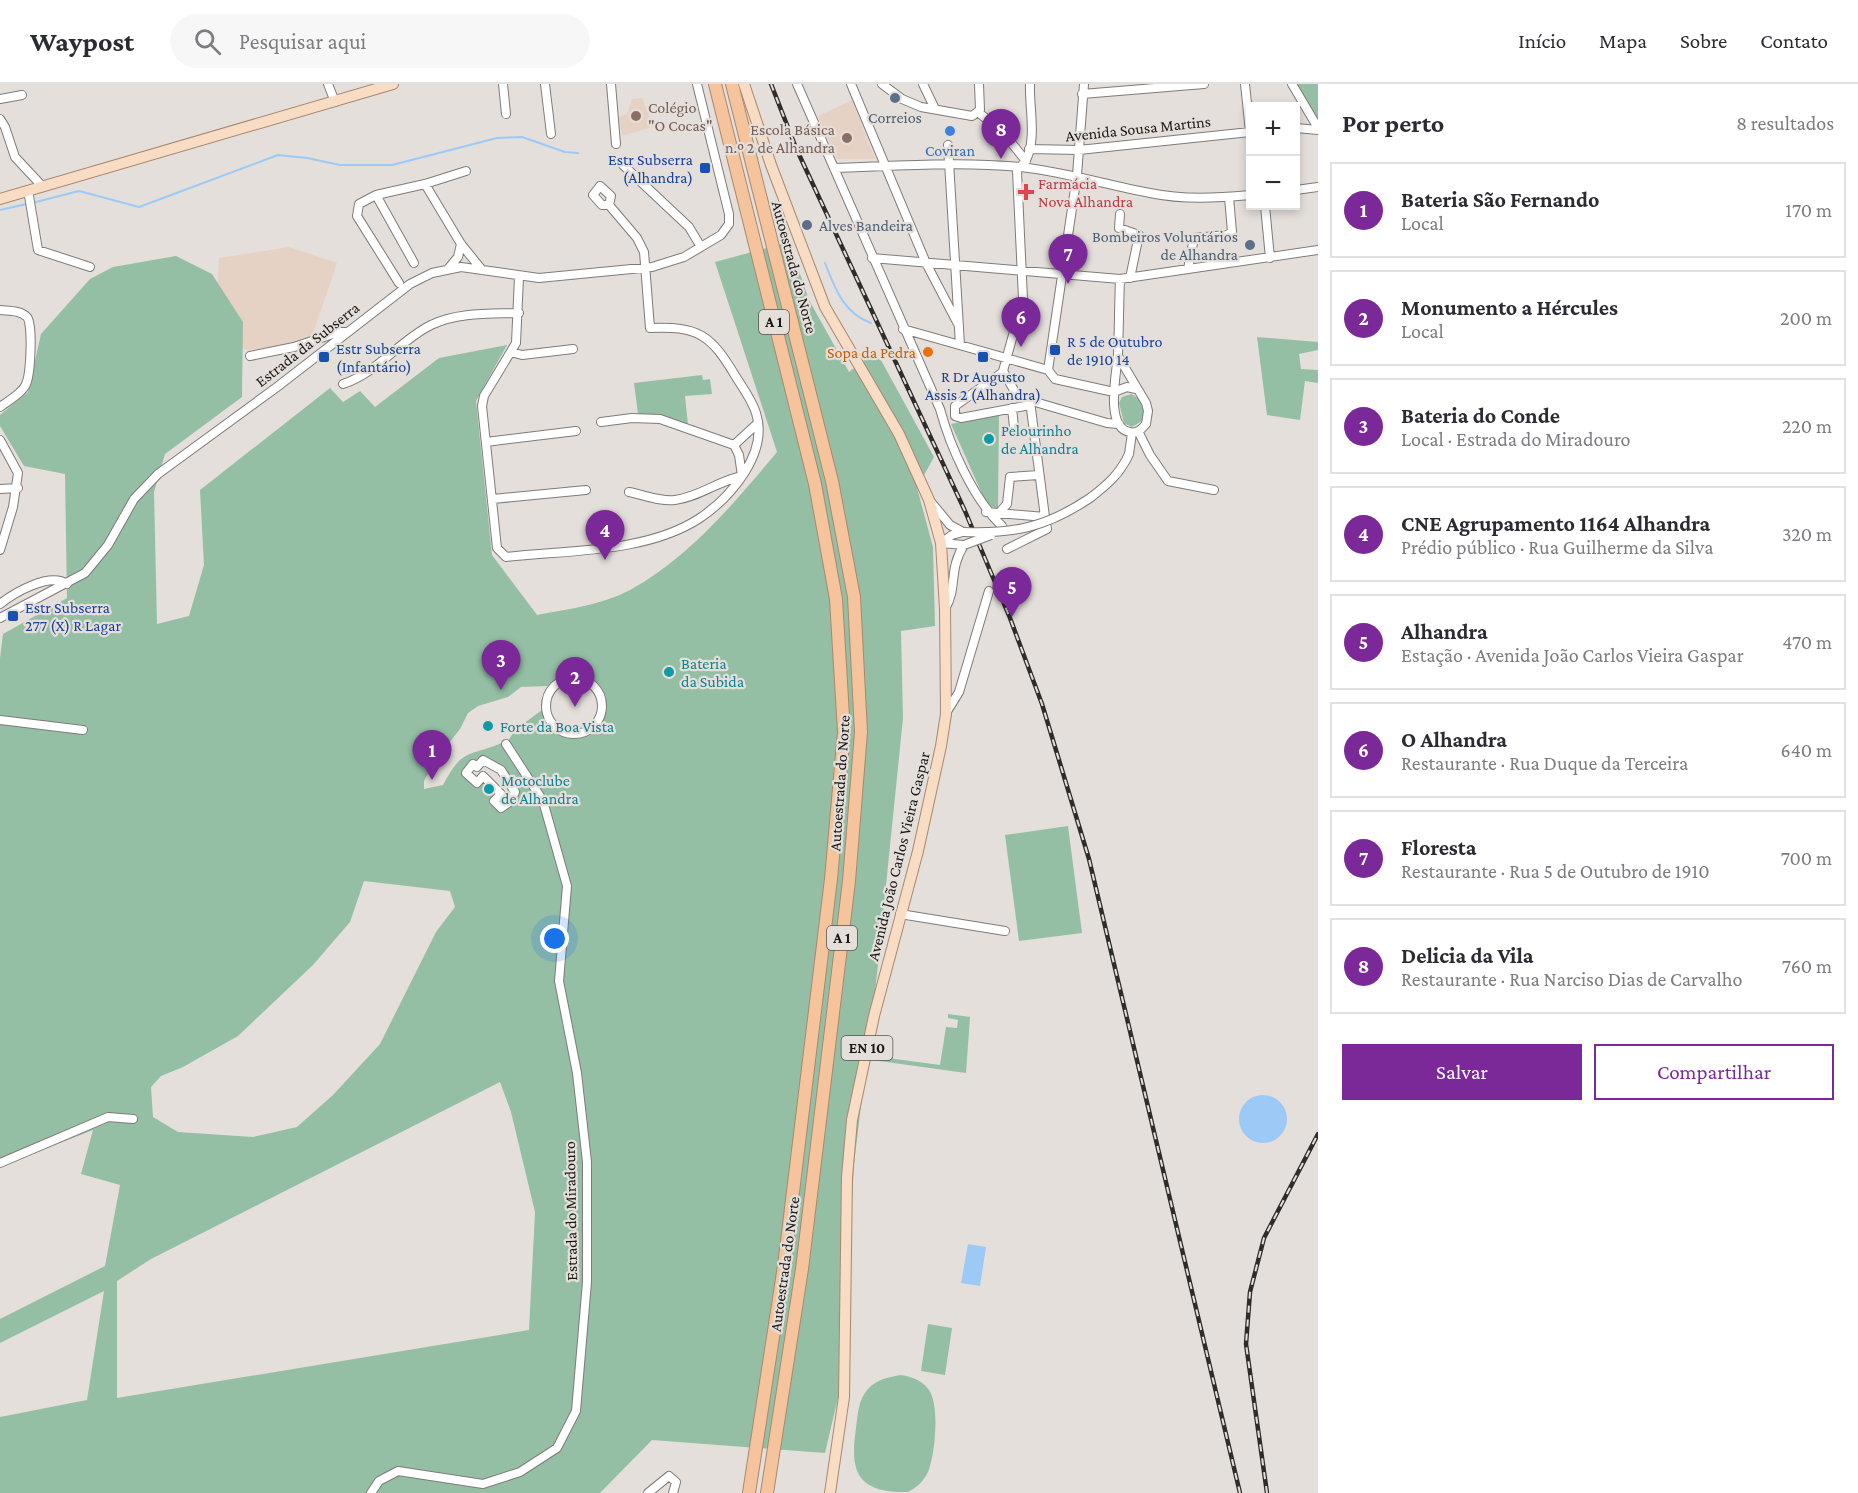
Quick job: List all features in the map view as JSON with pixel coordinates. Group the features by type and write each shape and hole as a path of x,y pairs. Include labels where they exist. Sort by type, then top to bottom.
{"highway":[{"name":"Autoestrada do Norte","path":"715,84 815,484 836,599 844,732 831,879 786,1255 749,1493"},
{"name":"Autoestrada do Norte","path":"732,84 771,247 832,481 854,597 861,732 849,881 803,1257 767,1493"}],"main road":[{"path":"0,199 29,193 42,186 393,84"},
{"name":"Avenida João Carlos Vieira Gaspar","path":"744,84 778,184 825,307 899,434 929,500 940,543 945,609 945,714 918,851 873,1017 850,1137 844,1386 830,1493"}],"street":[{"path":"328,84 335,102"},
{"path":"503,84 506,114"},
{"path":"545,84 551,134"},
{"path":"611,84 616,144"},
{"name":"Estrada da Subserra","path":"0,618 85,573 96,562 134,499 158,474 403,289 432,273 461,267 519,276 575,275 644,268 672,262 721,235 729,224 729,214 697,84"},
{"path":"797,84 940,409 945,429 987,512 1002,526"},
{"path":"850,84 926,263 959,326"},
{"path":"923,84 935,109"},
{"path":"979,84 979,113"},
{"path":"1030,84 1032,121 1029,148 1017,174 1023,299 1003,372 1016,396 1030,403 1119,424"},
{"path":"1245,84 1247,102"},
{"path":"1292,84 1318,129"},
{"path":"886,85 902,99 921,107 969,116 979,113"},
{"path":"1048,370 1077,175 1083,89 1203,85"},
{"path":"0,99 22,95"},
{"path":"979,113 1002,131 1023,164"},
{"path":"0,120 5,127 15,157 42,186"},
{"path":"1300,128 1318,129"},
{"name":"Avenida Sousa Martins","path":"1029,148 1079,150 1246,132"},
{"path":"948,145 960,345"},
{"path":"834,168 1023,164 1151,194 1194,199 1246,195"},
{"path":"622,165 689,227 701,247"},
{"path":"399,283 357,216 358,204 376,195 425,184 466,171"},
{"path":"425,184 461,244 483,271"},
{"path":"1300,189 1318,187"},
{"path":"29,193 33,206 38,250 90,267"},
{"path":"376,195 414,263"},
{"path":"1188,269 1194,238 1229,235 1232,232 1229,197"},
{"path":"519,276 516,343 482,401 497,548 506,556 635,544 657,539 700,518 726,496 742,476 756,448 758,423 756,412 717,346 708,337 687,328 650,328 641,244 609,205"},
{"path":"1265,210 1270,258"},
{"path":"1120,214 1119,228 1140,236 1130,278"},
{"path":"448,269 458,257 461,244"},
{"path":"872,258 1120,279 1318,250"},
{"path":"1120,279 1118,356 1114,392 1119,424 1125,430 1135,432 1168,481 1214,490"},
{"path":"0,310 19,312 28,318 31,327 28,378 25,388 0,406"},
{"path":"343,384 361,378 414,336 443,320 462,316 519,313"},
{"path":"903,329 1048,370 1055,379 1114,392 1127,387 1136,389"},
{"path":"250,356 294,347 339,332 348,332"},
{"path":"511,352 522,355 573,349"},
{"path":"940,543 954,546 964,545 994,533 1046,523 1064,515 1112,481 1129,454 1135,432 1146,424 1148,410 1118,356"},
{"path":"1003,372 955,406 953,411 957,417 1030,403"},
{"path":"1007,549 1047,529 1030,403"},
{"path":"1012,408 1014,427"},
{"path":"601,422 632,418 660,418 734,445 739,455 742,476"},
{"path":"734,445 758,423"},
{"path":"486,442 576,431"},
{"path":"0,440 15,464 18,488 0,550"},
{"path":"1000,512 1007,505 1010,477 1039,475"},
{"path":"629,492 673,500 694,495 723,480 742,476"},
{"path":"0,489 18,488"},
{"path":"493,499 586,490"},
{"path":"929,500 950,525 963,532"},
{"path":"987,512 1045,517"},
{"path":"940,543 952,535 963,532 994,533"},
{"path":"945,609 952,591 956,559 964,545"},
{"path":"0,604 37,584 61,581 67,584"},
{"path":"945,714 959,692 989,591"},
{"path":"570,679 583,680 600,694 602,713 596,724 585,732 565,733 550,720 547,700 553,688 561,682 570,679"},
{"path":"0,720 83,730"},
{"name":"Estrada do Miradouro","path":"371,1493 379,1481 398,1471 483,1484 520,1472 557,1448 576,1411 587,1282 587,1161 577,1073 559,981 567,886 543,801 506,744"},
{"path":"483,760 501,770 515,792 511,801 501,808 494,801 501,794 483,776 477,783 466,773 473,764 477,767 483,760"},
{"path":"900,914 1005,931"},
{"path":"0,1162 108,1117 133,1119"},
{"path":"648,1493 670,1476 676,1482 673,1493"}],"shaded area":[{"name":"Colégio \"O Cocas\"","path":"642,98 652,122 649,128 622,136 619,117 627,114 632,99"},
{"name":"Escola Básica n.º 2 de Alhandra","path":"852,100 875,159 837,159 818,116"},
{"path":"289,247 337,263 311,339 295,345 247,350 236,345 216,308 219,258"}],"green space":[{"path":"1296,84 1318,84 1318,123"},
{"path":"789,242 809,300 849,372 876,351 934,457 917,488 933,547 935,626 901,631 903,718 877,974 854,1164 842,1381 825,1453 652,1440 600,1493 0,1493 0,1417 87,1400 104,1291 0,1343 0,1319 105,1266 120,1185 81,1174 93,1130 0,1167 0,658 3,634 67,598 65,474 24,466 0,426 0,415 28,392 41,334 90,279 113,267 176,256 212,274 243,322 242,397 165,454 154,492 157,624 189,616 204,565 200,490 330,388 343,402 360,391 375,407 439,358 507,345 476,401 492,555 537,615 608,599 652,577 710,528 777,452 715,262","holes":["570,679 587,682 597,690 601,701 600,713 595,724 586,732 575,735 555,726 546,707 515,730 506,744 504,742 462,758 443,785 424,789 424,781 437,758 460,729 468,713 478,706 508,697 521,687 548,686","484,760 501,770 515,792 501,808 494,801 501,794 483,776 476,783 466,773","364,881 450,891 455,907 436,932 380,1044 333,1095 297,1127 253,1137 178,1132 153,1117 151,1087 161,1076 183,1067 238,1036 313,965 350,922","500,1082 511,1112 535,1212 529,1330 117,1398 117,1281 151,1259"]},
{"path":"1257,337 1318,342 1318,350 1299,354 1301,369 1318,370 1318,383 1305,381 1300,420 1267,415"},
{"path":"702,375 703,380 710,379 712,394 685,396 688,425 638,414 634,383"},
{"path":"1131,394 1141,402 1143,412 1142,421 1132,427 1124,423 1119,403 1122,397"},
{"path":"999,414 998,509 987,505 951,424"},
{"path":"1068,826 1082,933 1019,941 1005,835"},
{"path":"948,1014 970,1017 966,1073 872,1060 873,1056 940,1065 946,1027 957,1028 958,1020 948,1018"},
{"path":"928,1324 952,1328 945,1375 921,1371"},
{"path":"901,1375 916,1380 929,1390 935,1418 931,1464 924,1478 908,1492 890,1491 867,1483 860,1476 854,1456 858,1412 865,1393 879,1381"}],"water":[{"path":"1258,1095 1268,1095 1280,1102 1287,1114 1287,1124 1280,1136 1268,1143 1258,1143 1243,1132 1239,1124 1239,1114 1250,1099"},
{"path":"968,1244 986,1247 980,1286 961,1283"}],"waterway":[{"path":"32,203 79,191 139,207 278,155 340,165 392,165 497,138 522,137 565,152 578,153"},
{"path":"0,210 27,204"},
{"path":"825,263 841,299 853,313 871,323"}],"railway":[{"path":"771,84 796,148 965,511 1010,618 1042,704 1089,859 1240,1493"},
{"path":"1267,1493 1246,1344 1250,1292 1264,1238 1318,1134"}],"place":[{"name":"Correios","path":"895,98"},
{"name":"Colégio \"O Cocas\"","path":"636,116"},
{"name":"Coviran","path":"950,131"},
{"name":"Escola Básica n.º 2 de Alhandra","path":"847,138"},
{"name":"Delicia da Vila","path":"1001,159"},
{"name":"Estr Subserra (Alhandra)","path":"705,168"},
{"name":"Farmácia Nova Alhandra","path":"1026,192"},
{"name":"Alves Bandeira","path":"807,225"},
{"name":"Bombeiros Voluntários de Alhandra","path":"1250,245"},
{"name":"Floresta","path":"1068,284"},
{"name":"O Alhandra","path":"1021,347"},
{"name":"R 5 de Outubro de 1910 14","path":"1055,350"},
{"name":"Sopa da Pedra","path":"928,352"},
{"name":"Estr Subserra (Infantário)","path":"324,357"},
{"name":"R Dr Augusto Assis 2 (Alhandra)","path":"983,357"},
{"name":"Pelourinho de Alhandra","path":"989,439"},
{"name":"CNE Agrupamento 1164 Alhandra","path":"605,560"},
{"name":"Estr Subserra 277 (X) R Lagar","path":"13,616"},
{"name":"Alhandra","path":"1012,617"},
{"name":"Bateria da Subida","path":"669,672"},
{"name":"Bateria do Conde","path":"501,690"},
{"name":"Monumento a Hércules","path":"575,707"},
{"name":"Forte da Boa Vista","path":"488,726"},
{"name":"Bateria São Fernando","path":"432,780"},
{"name":"Motoclube de Alhandra","path":"489,789"}]}
